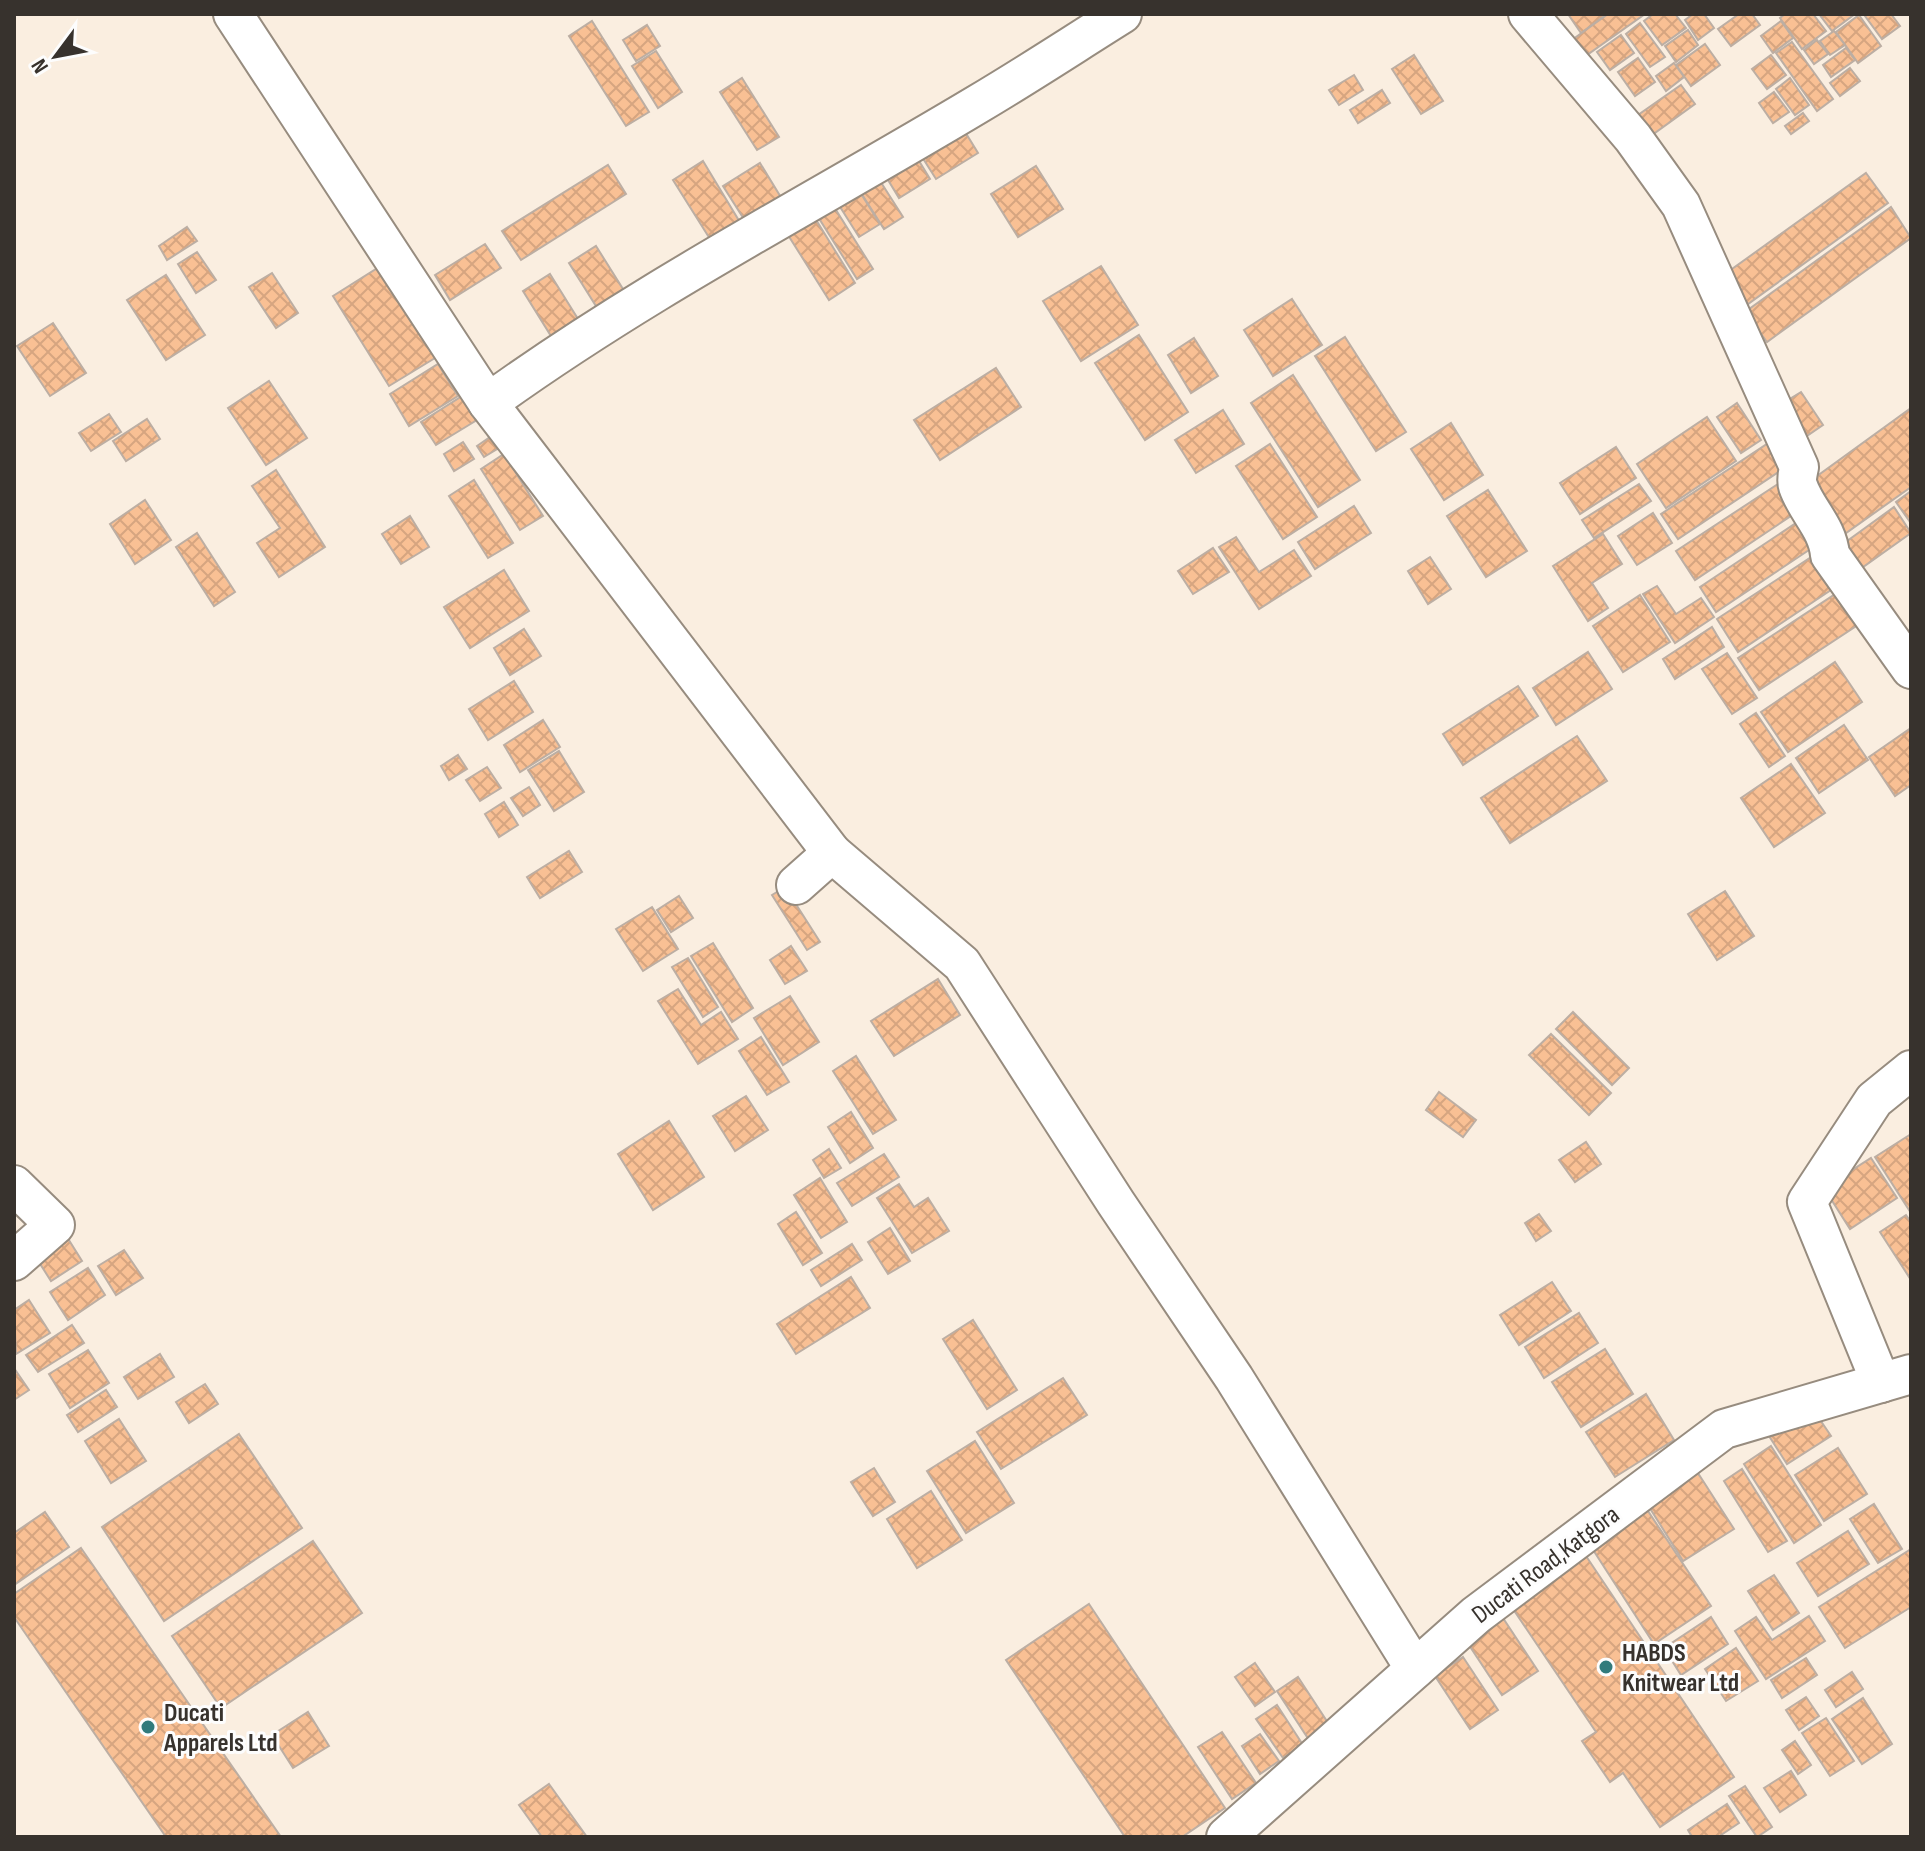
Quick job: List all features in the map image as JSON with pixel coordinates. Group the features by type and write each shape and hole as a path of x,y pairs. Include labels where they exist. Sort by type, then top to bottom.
{"street":[{"path":"233,14 488,403 832,853 962,964 1116,1203 1234,1378 1415,1669"},
{"path":"488,403 555,354 727,248 977,104 1122,14"},
{"path":"1528,14 1633,138 1681,205 1799,467 1797,484 1818,521 1830,555 1911,669"},
{"path":"796,885 832,853"},
{"path":"1896,1378 1807,1202 1874,1100 1911,1070"},
{"path":"14,1185 55,1225 14,1261"},
{"name":"Ducati Road,Katgora","path":"1226,1837 1476,1615 1724,1429 1896,1378"}],"building":[{"path":"1568,14 1607,14 1581,33"},
{"path":"1608,14 1645,14 1577,62 1565,45"},
{"path":"1653,14 1675,14 1686,28 1662,45 1644,21"},
{"path":"1693,14 1704,14 1714,28 1698,40 1685,20"},
{"path":"1739,14 1752,14 1760,25 1731,46 1718,29"},
{"path":"1785,14 1813,14 1826,31 1802,49 1780,18"},
{"path":"1819,14 1855,14 1832,31"},
{"path":"1891,14 1900,26 1882,39 1865,16"},
{"path":"1859,15 1881,46 1858,63 1836,32"},
{"path":"592,21 649,112 626,126 569,36"},
{"path":"1781,21 1793,38 1773,53 1761,36"},
{"path":"1640,23 1665,57 1650,67 1626,34"},
{"path":"647,25 660,46 636,61 623,40"},
{"path":"1688,30 1698,45 1676,62 1665,46"},
{"path":"1834,31 1845,45 1830,55 1820,41"},
{"path":"1621,35 1634,53 1610,70 1597,52"},
{"path":"1817,40 1828,54 1814,64 1804,50"},
{"path":"1792,42 1833,99 1817,111 1776,53"},
{"path":"1705,44 1720,65 1691,86 1676,65"},
{"path":"1846,48 1855,60 1831,77 1823,65"},
{"path":"656,51 682,92 658,108 632,66"},
{"path":"1414,55 1443,101 1421,114 1392,69"},
{"path":"1771,55 1786,75 1767,89 1752,69"},
{"path":"1638,58 1655,82 1635,96 1618,72"},
{"path":"1674,63 1684,77 1666,91 1656,76"},
{"path":"1850,68 1860,81 1840,96 1830,83"},
{"path":"1354,75 1363,90 1339,105 1329,90"},
{"path":"742,78 779,137 757,150 720,92"},
{"path":"1790,78 1809,105 1795,115 1776,89"},
{"path":"1681,85 1695,104 1652,135 1638,115"},
{"path":"1382,90 1390,103 1358,123 1350,110"},
{"path":"1774,92 1789,112 1773,123 1759,103"},
{"path":"1803,113 1809,121 1791,134 1785,126"},
{"path":"959,122 978,153 936,179 917,149"},
{"path":"913,151 930,179 899,198 882,170"},
{"path":"703,161 744,229 715,247 673,180"},
{"path":"760,163 785,204 749,227 723,186"},
{"path":"608,165 626,194 521,260 502,231"},
{"path":"1036,166 1063,209 1018,237 991,194"},
{"path":"875,173 903,217 884,229 856,185"},
{"path":"1866,173 1888,203 1748,304 1725,274"},
{"path":"858,189 880,224 859,237 837,202"},
{"path":"831,202 873,269 857,279 815,212"},
{"path":"1891,207 1911,238 1767,342 1745,312"},
{"path":"810,210 855,283 829,300 783,227"},
{"path":"187,227 197,241 167,260 159,246"},
{"path":"485,244 501,268 450,300 435,275"},
{"path":"596,246 628,297 601,314 569,263"},
{"path":"197,252 216,280 196,293 178,264"},
{"path":"384,264 440,355 389,386 333,296"},
{"path":"1101,266 1138,325 1081,361 1043,301"},
{"path":"272,273 298,313 276,328 249,287"},
{"path":"550,274 583,327 556,344 523,291"},
{"path":"166,275 205,335 166,360 127,300"},
{"path":"1292,299 1322,345 1273,376 1244,330"},
{"path":"53,323 86,373 50,396 17,346"},
{"path":"1139,335 1188,412 1145,440 1095,363"},
{"path":"1345,337 1406,432 1376,451 1315,356"},
{"path":"1194,338 1218,376 1191,393 1168,355"},
{"path":"438,364 458,396 409,426 390,394"},
{"path":"996,368 1021,407 940,460 914,420"},
{"path":"1293,375 1360,480 1318,507 1251,403"},
{"path":"269,381 307,438 266,465 228,408"},
{"path":"1801,392 1823,425 1798,442 1775,408"},
{"path":"467,393 482,417 436,445 421,422"},
{"path":"1737,403 1761,440 1741,453 1717,417"},
{"path":"1911,408 1911,487 1839,538 1802,487"},
{"path":"1223,410 1244,444 1196,473 1175,440"},
{"path":"109,414 121,432 91,451 79,433"},
{"path":"1707,417 1736,461 1666,508 1637,464"},
{"path":"147,419 160,439 126,461 113,441"},
{"path":"1451,423 1483,475 1444,500 1411,449"},
{"path":"496,433 504,445 484,457 477,446"},
{"path":"1776,438 1792,463 1678,539 1661,514"},
{"path":"463,442 474,459 454,471 444,454"},
{"path":"1270,444 1317,517 1283,539 1236,466"},
{"path":"1616,447 1636,478 1580,514 1560,483"},
{"path":"504,454 543,516 520,530 481,469"},
{"path":"276,470 325,547 279,577 257,543 280,528 252,486"},
{"path":"1787,478 1806,506 1695,580 1676,551"},
{"path":"474,480 513,543 488,558 449,496"},
{"path":"1639,484 1651,501 1594,538 1582,520"},
{"path":"1488,490 1527,551 1486,577 1447,516"},
{"path":"1911,491 1911,521 1910,522 1896,502"},
{"path":"145,500 171,540 135,564 110,524"},
{"path":"1354,506 1371,533 1315,569 1298,542"},
{"path":"1894,507 1911,533 1849,577 1832,552"},
{"path":"1653,513 1672,543 1637,565 1618,536"},
{"path":"1808,515 1824,540 1716,612 1700,587"},
{"path":"410,516 429,547 401,564 382,534"},
{"path":"197,533 235,592 214,606 176,547"},
{"path":"1603,534 1622,564 1592,583 1608,608 1588,621 1553,566"},
{"path":"1236,537 1259,572 1294,550 1311,576 1259,609 1219,547"},
{"path":"1213,548 1229,572 1193,594 1178,571"},
{"path":"1822,550 1843,582 1738,652 1717,619"},
{"path":"1430,557 1451,589 1428,604 1408,571"},
{"path":"504,570 529,611 470,648 444,607"},
{"path":"1657,586 1676,614 1701,598 1714,617 1675,643 1643,594"},
{"path":"1846,587 1867,619 1759,690 1738,658"},
{"path":"1640,595 1670,642 1623,672 1593,626"},
{"path":"1712,627 1724,647 1675,679 1663,659"},
{"path":"524,629 541,656 510,675 494,648"},
{"path":"1588,652 1612,689 1556,725 1533,688"},
{"path":"1727,653 1757,698 1732,714 1702,669"},
{"path":"1835,662 1862,702 1788,752 1761,712"},
{"path":"514,681 533,712 488,740 469,709"},
{"path":"1518,686 1538,716 1463,765 1443,734"},
{"path":"1756,713 1785,756 1769,767 1740,724"},
{"path":"543,720 560,747 520,772 504,745"},
{"path":"1844,725 1868,760 1819,793 1796,758"},
{"path":"1911,728 1911,785 1895,796 1869,757"},
{"path":"1577,736 1607,781 1510,843 1481,798"},
{"path":"559,751 584,792 554,811 528,770"},
{"path":"458,755 467,769 449,780 441,766"},
{"path":"1791,764 1825,813 1774,847 1741,798"},
{"path":"487,767 501,788 480,801 466,780"},
{"path":"529,787 540,805 523,816 511,798"},
{"path":"504,802 518,825 499,837 485,814"},
{"path":"569,851 582,872 540,898 527,877"},
{"path":"785,887 820,942 807,950 772,895"},
{"path":"1725,891 1754,936 1717,960 1688,914"},
{"path":"679,896 693,918 671,932 657,910"},
{"path":"652,907 678,949 643,971 616,929"},
{"path":"713,943 753,1008 732,1022 691,956"},
{"path":"791,946 807,971 785,984 770,960"},
{"path":"688,958 718,1007 703,1017 672,967"},
{"path":"938,979 960,1015 894,1056 871,1021"},
{"path":"678,989 701,1025 721,1012 738,1039 698,1064 658,1001"},
{"path":"790,996 819,1042 783,1065 754,1018"},
{"path":"1573,1012 1629,1068 1612,1085 1556,1029"},
{"path":"1551,1034 1611,1093 1589,1115 1529,1055"},
{"path":"761,1037 789,1082 767,1095 739,1051"},
{"path":"856,1056 896,1120 873,1134 833,1071"},
{"path":"1439,1092 1476,1120 1463,1137 1426,1110"},
{"path":"746,1096 768,1130 735,1151 713,1116"},
{"path":"851,1112 873,1148 850,1163 828,1127"},
{"path":"669,1121 704,1177 653,1210 618,1154"},
{"path":"1911,1134 1911,1213 1875,1157"},
{"path":"1586,1142 1601,1164 1575,1182 1559,1160"},
{"path":"829,1149 841,1168 824,1178 813,1160"},
{"path":"884,1154 899,1177 852,1206 837,1183"},
{"path":"1871,1158 1897,1198 1850,1229 1824,1188"},
{"path":"820,1178 847,1222 821,1238 794,1195"},
{"path":"899,1184 914,1207 928,1198 949,1231 912,1253 877,1198"},
{"path":"796,1212 822,1253 803,1265 778,1224"},
{"path":"1539,1214 1551,1231 1536,1241 1525,1223"},
{"path":"1906,1215 1911,1222 1911,1280 1880,1232"},
{"path":"890,1228 910,1261 888,1274 868,1242"},
{"path":"67,1237 82,1261 51,1281 35,1256"},
{"path":"852,1244 862,1260 821,1286 811,1270"},
{"path":"124,1250 143,1278 116,1295 98,1266"},
{"path":"88,1268 105,1295 68,1320 50,1292"},
{"path":"851,1277 870,1308 796,1354 777,1324"},
{"path":"1552,1282 1571,1311 1519,1345 1500,1315"},
{"path":"29,1300 50,1333 16,1354 14,1310"},
{"path":"1579,1313 1598,1343 1544,1378 1525,1347"},
{"path":"973,1320 1017,1390 987,1409 943,1339"},
{"path":"72,1325 84,1343 38,1372 26,1355"},
{"path":"1605,1349 1633,1394 1581,1427 1552,1382"},
{"path":"88,1350 109,1383 70,1408 49,1374"},
{"path":"160,1354 174,1377 138,1399 124,1377"},
{"path":"14,1368 29,1390 14,1400"},
{"path":"1063,1378 1087,1415 1001,1469 977,1432"},
{"path":"205,1384 218,1404 189,1423 176,1402"},
{"path":"106,1390 117,1407 78,1432 67,1415"},
{"path":"1646,1394 1674,1440 1615,1477 1586,1432"},
{"path":"1812,1408 1831,1436 1787,1464 1769,1436"},
{"path":"119,1419 146,1461 111,1483 85,1441"},
{"path":"239,1434 302,1528 164,1621 102,1527"},
{"path":"975,1441 1014,1503 966,1533 927,1471"},
{"path":"1771,1446 1821,1525 1794,1543 1744,1464"},
{"path":"1838,1448 1867,1494 1824,1521 1795,1475"},
{"path":"874,1468 895,1502 873,1516 851,1482"},
{"path":"1742,1469 1787,1541 1768,1552 1724,1481"},
{"path":"1696,1470 1734,1529 1683,1561 1646,1502"},
{"path":"931,1491 962,1540 917,1568 887,1519"},
{"path":"1874,1504 1902,1549 1878,1563 1850,1519"},
{"path":"1644,1505 1711,1606 1654,1644 1588,1542"},
{"path":"45,1512 69,1547 14,1585 14,1533"},
{"path":"1848,1531 1869,1564 1818,1596 1797,1563"},
{"path":"313,1541 362,1613 221,1708 172,1636"},
{"name":"Ducati Apparels Ltd","path":"81,1548 281,1837 166,1837 14,1617 14,1594"},
{"path":"1911,1549 1911,1607 1845,1648 1819,1607"},
{"name":"HABDS Knitwear Ltd","path":"1584,1553 1734,1777 1660,1827 1623,1773 1610,1782 1582,1741 1596,1732 1509,1603"},
{"path":"1774,1575 1799,1613 1773,1630 1748,1591"},
{"path":"1089,1604 1225,1808 1182,1837 1125,1837 1006,1660"},
{"path":"1501,1615 1538,1671 1502,1695 1465,1639"},
{"path":"1809,1616 1825,1641 1766,1679 1735,1631 1756,1617 1772,1640"},
{"path":"1711,1617 1728,1644 1681,1675 1664,1648"},
{"path":"1736,1648 1758,1681 1726,1701 1705,1669"},
{"path":"1463,1657 1498,1710 1470,1729 1435,1676"},
{"path":"1806,1658 1817,1675 1782,1698 1771,1680"},
{"path":"1255,1663 1275,1692 1255,1706 1235,1677"},
{"path":"1852,1672 1863,1689 1836,1707 1825,1690"},
{"path":"1298,1677 1334,1732 1313,1746 1277,1691"},
{"path":"1806,1697 1819,1716 1799,1730 1786,1710"},
{"path":"1863,1698 1892,1744 1862,1764 1832,1719"},
{"path":"1277,1705 1303,1745 1283,1758 1256,1719"},
{"path":"308,1712 329,1746 293,1768 272,1735"},
{"path":"1826,1718 1854,1761 1830,1776 1802,1733"},
{"path":"1222,1732 1256,1783 1232,1799 1198,1747"},
{"path":"1260,1734 1279,1761 1260,1774 1242,1746"},
{"path":"1795,1741 1811,1765 1798,1774 1782,1750"},
{"path":"1791,1771 1806,1795 1780,1812 1764,1788"},
{"path":"549,1784 587,1837 542,1837 519,1805"},
{"path":"1745,1786 1772,1827 1757,1837 1729,1796"},
{"path":"1727,1804 1739,1823 1718,1837 1692,1837 1688,1830"}],"place":[{"name":"HABDS Knitwear Ltd","path":"1606,1667"},
{"name":"Ducati Apparels Ltd","path":"148,1727"}]}
